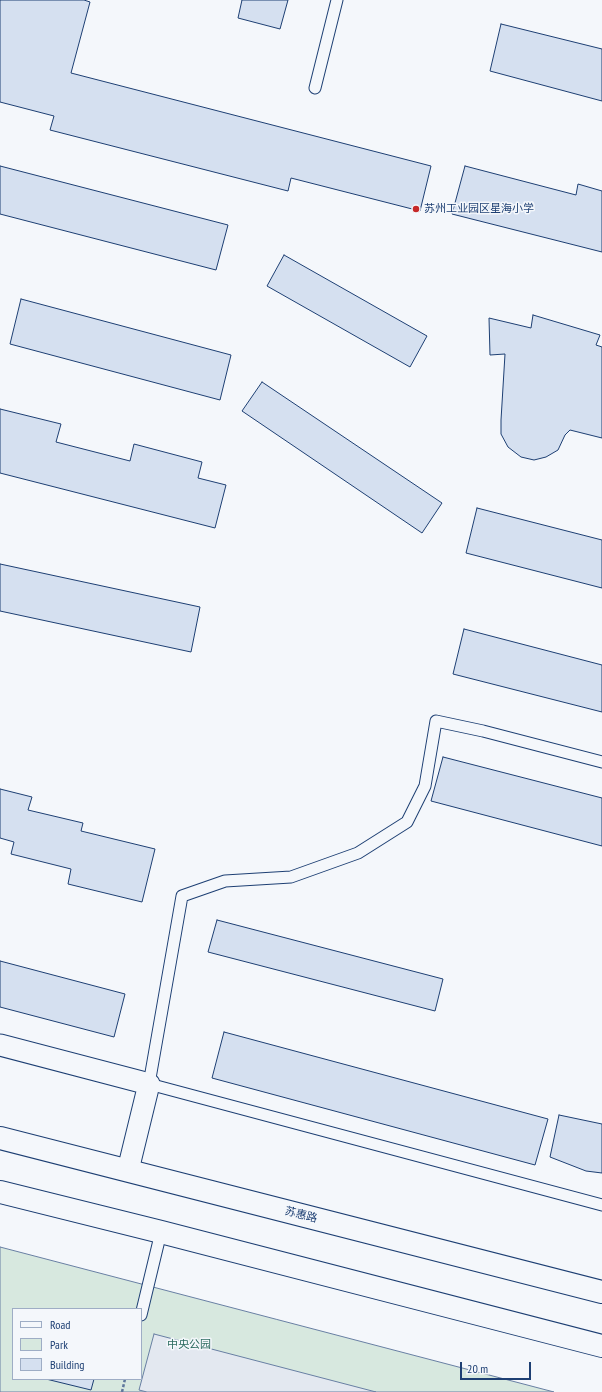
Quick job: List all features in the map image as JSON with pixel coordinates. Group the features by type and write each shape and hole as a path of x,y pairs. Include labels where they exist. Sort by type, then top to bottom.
{"main road":[{"name":"苏惠路","path":"0,1138 602,1292"},
{"path":"0,1192 602,1346"}],"street":[{"path":"0,1045 149,1084 128,1170"}],"lane":[{"path":"316,88 337,0"},
{"path":"602,762 436,720 426,786 406,822 358,853 291,878 225,881 182,896 149,1084 602,1205"},
{"path":"142,1311 161,1232"}],"path":[{"path":"122,1392 125,1380"}],"green space":[{"name":"中央公园","path":"0,1247 554,1392 0,1392"}],"shaded area":[{"path":"154,1334 376,1392 147,1392 139,1390"}],"building":[{"path":"0,0 84,0 90,2 71,73 431,166 420,211 291,178 288,191 50,130 54,116 0,102"},
{"path":"242,0 288,0 280,29 238,18"},
{"path":"501,24 602,49 602,101 490,71"},
{"path":"0,166 228,225 216,270 0,214"},
{"path":"465,166 576,195 578,184 602,191 602,252 452,214"},
{"path":"284,255 427,336 410,367 267,286"},
{"path":"21,299 231,355 220,400 10,344"},
{"path":"533,315 600,335 596,345 602,347 602,438 570,430 565,435 558,450 546,457 534,460 521,457 508,447 501,434 505,354 490,355 489,318 531,328"},
{"path":"262,382 442,503 422,533 242,411"},
{"path":"0,409 61,424 56,442 130,461 134,444 202,462 198,478 226,485 215,528 0,473"},
{"path":"477,508 602,540 602,588 466,553"},
{"path":"0,564 200,607 191,652 0,611"},
{"path":"464,629 602,665 602,712 453,674"},
{"path":"443,757 602,798 602,846 431,801"},
{"path":"0,789 32,797 28,810 83,823 81,831 155,849 142,902 68,884 71,869 11,854 14,842 0,838"},
{"path":"217,920 443,979 435,1011 208,952"},
{"path":"0,961 125,994 114,1037 0,1007"},
{"path":"224,1032 548,1119 535,1165 212,1078"},
{"path":"559,1115 602,1124 602,1173 586,1171 550,1157"},
{"path":"50,1380 94,1380 91,1390"}],"place":[{"name":"苏州工业园区星海小学","path":"416,209"}]}
